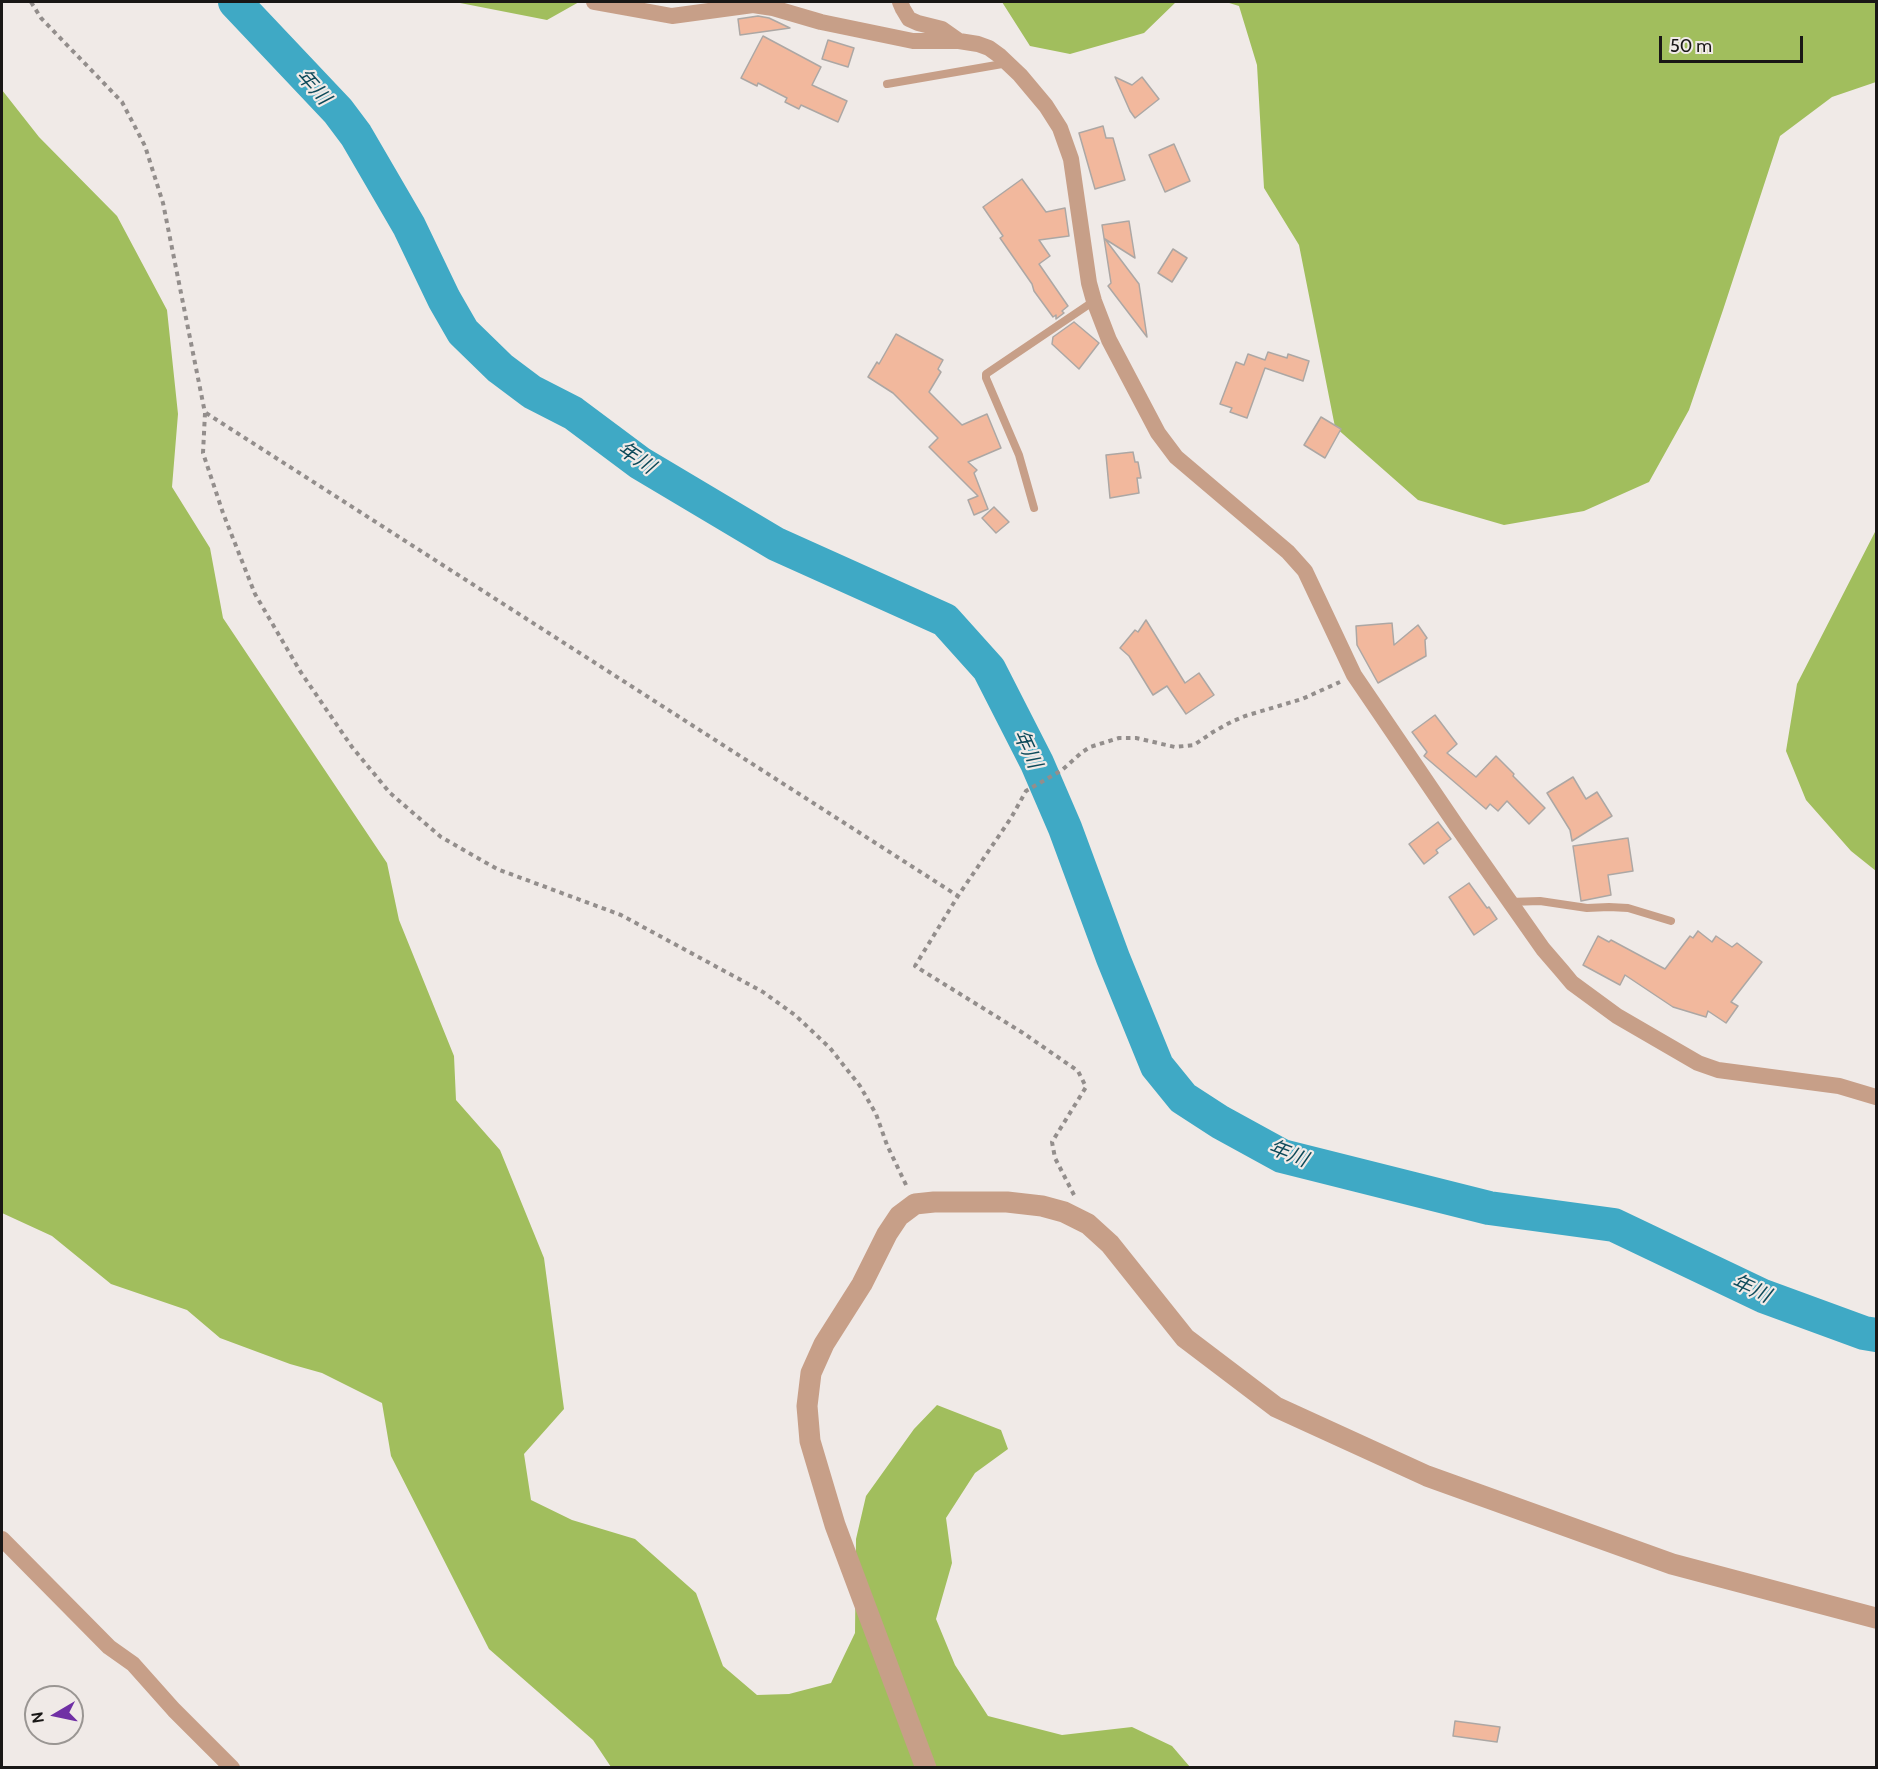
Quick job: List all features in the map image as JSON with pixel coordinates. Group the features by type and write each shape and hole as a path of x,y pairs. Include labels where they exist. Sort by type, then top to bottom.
{"street":[{"path":"594,2 672,16 753,5 773,8 820,22 913,41 959,41 989,48 1008,63 1046,106 1060,128 1071,159 1089,283 1094,301 1109,340 1158,433 1176,457 1288,552 1305,571 1354,675 1543,949 1572,982 1617,1016 1691,1059 1719,1070 1839,1086 1876,1096"},
{"path":"900,2 909,19 942,29 959,41"},
{"path":"926,1767 835,1525 810,1441 807,1406 811,1373 824,1344 861,1284 887,1234 899,1216 915,1204 1007,1202 1042,1206 1064,1212 1088,1224 1110,1244 1185,1338 1276,1407 1427,1476 1661,1561 1876,1618"},
{"path":"2,1539 109,1647 133,1664 174,1710 232,1767"}],"lane":[{"path":"887,84 1008,63"},
{"path":"1034,508 1019,455 986,374 1094,301"},
{"path":"1510,902 1540,901 1587,908 1628,908 1671,921"}],"path":[{"path":"31,2 41,18 122,102 145,146 163,203 205,413 203,453 223,513 255,594 300,671 352,747 390,793 441,837 497,869 621,915 763,992 795,1015 830,1048 860,1086 876,1114 887,1145 915,1204"},
{"path":"205,413 958,896"},
{"path":"1074,1196 1055,1158 1052,1142 1086,1087 1078,1071 1023,1033 915,966 958,896 1011,818 1026,790 1062,770 1090,747 1119,738 1136,738 1175,747 1194,745 1231,722 1302,699 1354,675"}],"green space":[{"path":"455,2 579,2 547,20"},
{"path":"1002,2 1176,2 1144,33 1070,54 1030,46"},
{"path":"1226,2 1876,2 1876,82 1832,97 1780,136 1689,410 1649,482 1584,511 1504,525 1418,500 1335,427 1299,245 1264,188 1257,65 1239,6"},
{"path":"2,90 39,137 117,216 167,310 178,414 172,487 210,548 223,618 387,863 399,920 454,1056 456,1100 500,1150 544,1258 564,1409 524,1454 531,1500 572,1520 635,1539 696,1593 723,1666 757,1695 789,1694 831,1683 855,1633 856,1539 866,1496 914,1429 937,1405 1001,1430 1008,1449 975,1473 946,1518 952,1563 936,1619 955,1665 988,1716 1062,1735 1132,1727 1172,1746 1190,1767 611,1767 593,1740 489,1649 391,1456 382,1403 322,1373 290,1364 220,1338 187,1310 111,1284 52,1236 2,1213"},
{"path":"1876,530 1876,871 1851,851 1806,800 1786,751 1797,684"}],"building":[{"path":"758,16 769,18 790,28 740,35 738,19"},
{"path":"763,36 821,67 812,85 847,101 838,122 801,105 799,109 785,102 787,98 758,83 757,86 741,78"},
{"path":"828,40 854,48 848,67 822,59"},
{"path":"1115,77 1132,85 1142,77 1159,99 1135,118"},
{"path":"1103,126 1106,138 1113,138 1125,180 1095,189 1079,133"},
{"path":"1174,144 1190,181 1165,192 1149,155"},
{"path":"1022,179 1046,212 1065,208 1069,236 1039,240 1050,256 1039,264 1068,306 1062,311 1064,313 1056,319 1056,315 1053,317 1034,291 1032,284 1000,238 1003,236 983,207"},
{"path":"1129,221 1135,258 1105,239 1139,284 1147,337 1108,286 1111,283 1102,225"},
{"path":"1173,249 1187,258 1172,282 1158,273"},
{"path":"1074,322 1099,343 1079,369 1052,344 1053,337"},
{"path":"896,334 943,360 938,369 941,372 929,392 962,425 987,414 1001,448 968,462 977,470 974,473 988,509 974,515 968,500 978,496 929,447 938,438 893,393 868,377 877,362 879,364"},
{"path":"1268,352 1287,358 1288,354 1309,361 1303,381 1265,368 1247,418 1230,412 1232,408 1220,404 1236,362 1244,365 1248,354 1265,360"},
{"path":"1321,417 1341,429 1325,458 1304,445"},
{"path":"1133,452 1135,462 1138,462 1141,478 1137,478 1139,493 1110,498 1106,455"},
{"path":"994,507 1009,522 996,533 982,518"},
{"path":"1146,620 1185,683 1199,673 1214,695 1186,714 1167,686 1153,695 1129,656 1120,648 1135,630 1138,632"},
{"path":"1392,623 1394,645 1418,625 1427,638 1425,640 1426,656 1378,683 1357,645 1356,626"},
{"path":"1435,715 1457,744 1447,753 1476,777 1496,756 1545,808 1529,824 1507,801 1498,811 1490,804 1486,809 1424,756 1427,752 1412,732"},
{"path":"1573,777 1586,799 1597,792 1612,816 1572,841 1570,830 1547,793"},
{"path":"1438,822 1451,839 1436,850 1438,853 1424,864 1409,844"},
{"path":"1628,838 1633,871 1608,875 1611,895 1581,901 1573,846"},
{"path":"1469,883 1497,919 1474,935 1449,897"},
{"path":"1698,931 1712,942 1716,936 1732,947 1737,943 1762,962 1731,1002 1738,1006 1726,1023 1708,1011 1706,1017 1673,1007 1625,975 1620,985 1583,965 1598,936 1609,942 1611,940 1665,969 1690,936 1693,938"},
{"path":"1455,1721 1500,1727 1497,1742 1453,1736"}],"waterway":[{"name":"年川","path":"235,2 338,111 356,135 409,226 444,299 463,332 500,368 532,392 573,413 640,463 776,544 945,620 989,669 1037,763 1065,828 1113,958 1157,1066 1183,1098 1220,1122 1282,1156 1489,1208 1614,1225 1763,1296 1864,1333 1876,1335"}]}
